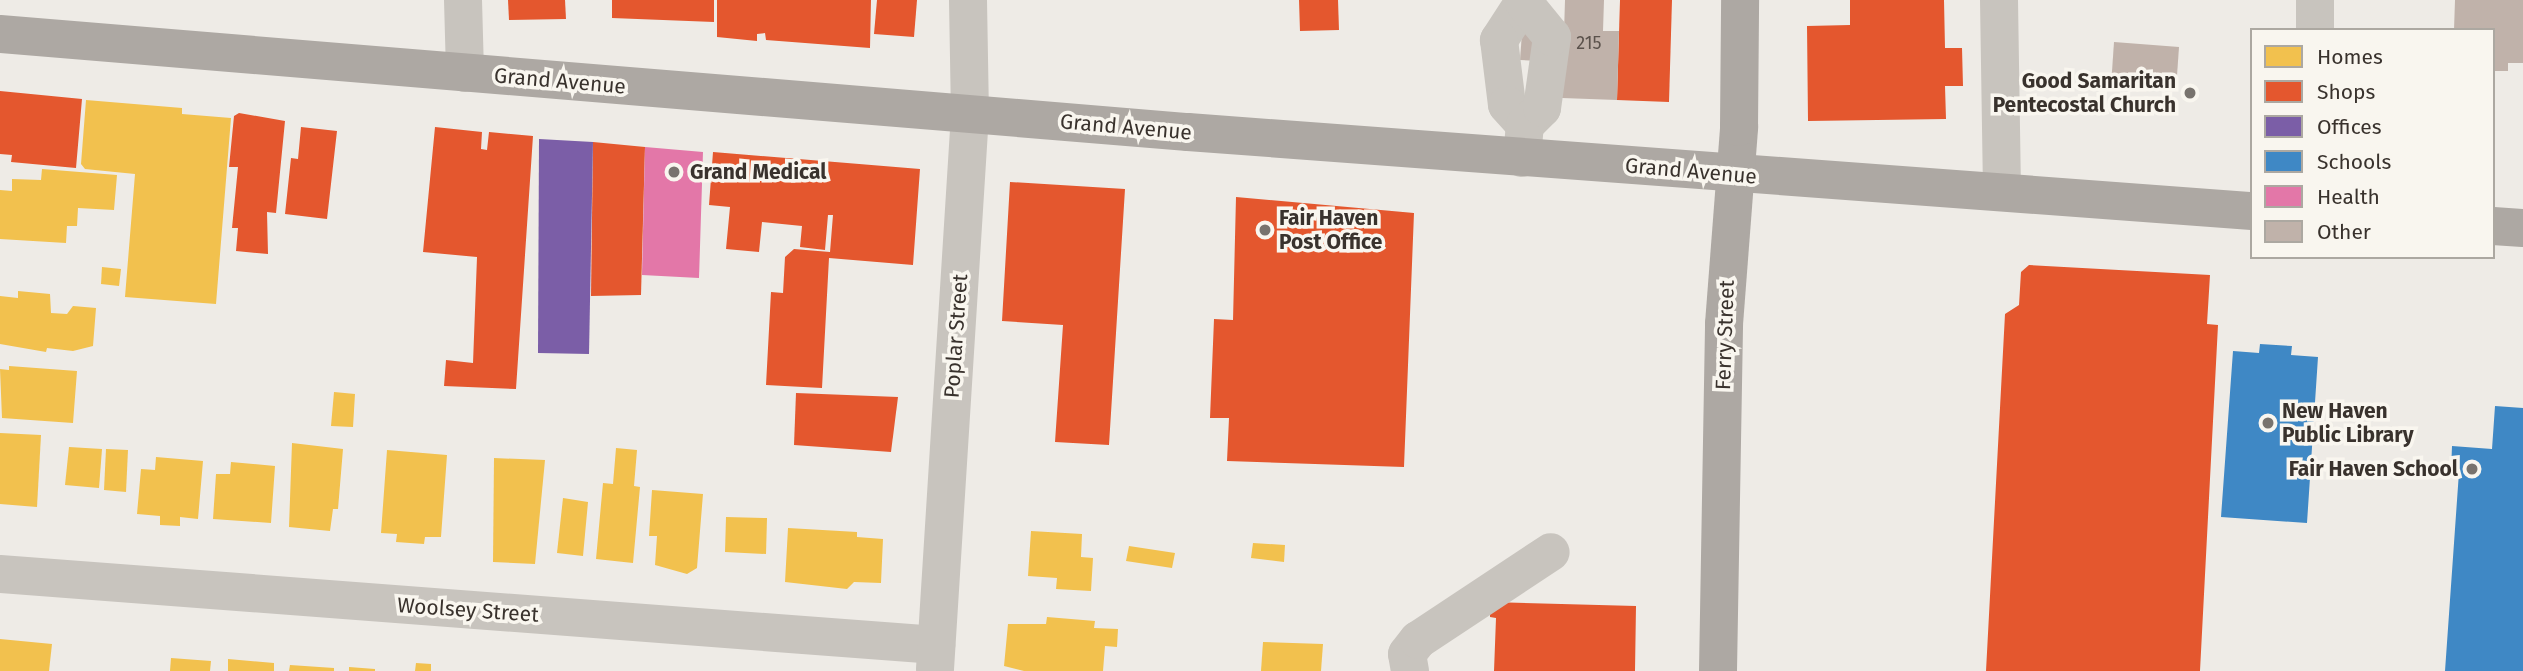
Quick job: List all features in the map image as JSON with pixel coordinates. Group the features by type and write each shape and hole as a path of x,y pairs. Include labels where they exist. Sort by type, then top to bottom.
{"main road":[{"name":"Ferry Street","path":"1718,671 1724,324 1735,174 1740,0"},
{"name":"Grand Avenue","path":"0,34 970,115 1524,141 1735,174 2250,211"},
{"path":"2495,226 2523,228"}],"street":[{"path":"463,0 464,73"},
{"name":"Poplar Street","path":"935,658 970,115 968,0"},
{"path":"1999,0 2002,191"},
{"path":"2315,0 2315,28"},
{"path":"1524,141 1542,108 1552,37 1525,2"},
{"path":"1410,671 1407,654 1418,640 1551,552"},
{"name":"Woolsey Street","path":"0,574 935,658"}],"building: Homes":[{"path":"86,100 182,108 182,114 231,118 216,304 125,297 135,174 85,169 81,164"},
{"path":"42,169 117,175 114,210 78,208 77,226 67,226 66,243 0,239 0,190 12,191 12,179 41,180"},
{"path":"102,267 121,269 119,286 101,284"},
{"path":"18,291 50,294 51,313 67,314 73,306 96,308 93,346 73,351 47,348 46,352 0,344 0,296 18,298"},
{"path":"9,366 77,371 73,423 2,418 0,369 9,370"},
{"path":"334,392 355,394 353,427 331,426"},
{"path":"0,433 41,435 37,507 0,504"},
{"path":"292,443 343,449 338,509 333,509 330,531 289,527"},
{"path":"69,447 102,449 99,488 65,485"},
{"path":"616,448 637,450 634,486 640,487 633,563 596,559 603,483 613,484"},
{"path":"106,449 128,450 126,492 104,490"},
{"path":"387,450 447,455 441,537 425,537 424,544 396,542 397,534 381,533"},
{"path":"156,457 203,461 198,519 180,517 180,526 160,525 160,516 137,514 141,469 155,470"},
{"path":"494,458 545,460 535,564 493,562"},
{"path":"231,462 275,466 271,523 213,519 216,474 230,474"},
{"path":"652,490 703,494 697,568 687,574 655,565 657,536 649,536"},
{"path":"563,498 588,502 583,556 557,553"},
{"path":"726,517 767,518 766,554 725,552"},
{"path":"788,528 857,532 857,537 883,539 881,583 854,582 847,589 785,582"},
{"path":"1031,531 1082,534 1081,557 1093,558 1091,591 1056,589 1057,578 1028,576"},
{"path":"1253,543 1285,545 1284,562 1251,558"},
{"path":"1129,546 1175,553 1172,568 1126,561"},
{"path":"1047,617 1095,621 1094,628 1118,629 1117,647 1105,646 1103,671 1024,671 1004,666 1008,624 1046,624"},
{"path":"0,639 52,644 49,671 0,671"},
{"path":"1263,642 1323,644 1321,671 1261,671"},
{"path":"171,658 211,661 210,671 170,671"},
{"path":"228,659 274,663 274,671 228,671"},
{"path":"416,663 431,664 431,671 415,671"},
{"path":"290,665 334,668 334,671 289,671"},
{"path":"349,667 375,669 375,671 349,671"}],"building: Shops":[{"path":"508,0 565,0 566,19 509,20"},
{"path":"612,0 714,0 714,22 612,18"},
{"path":"717,0 871,0 870,48 766,40 765,33 757,34 757,41 717,37"},
{"path":"877,0 917,0 914,37 874,34"},
{"path":"1299,0 1338,0 1339,30 1300,31"},
{"path":"1620,0 1672,0 1669,102 1617,100"},
{"path":"1850,0 1944,0 1945,48 1962,48 1963,86 1945,86 1946,119 1808,121 1807,26 1850,25"},
{"path":"0,91 82,99 76,168 11,162 12,155 0,154"},
{"path":"239,113 285,121 276,213 267,212 268,254 236,251 238,228 232,228 238,167 229,167 234,116"},
{"path":"301,127 337,131 327,219 285,214 291,158 298,159"},
{"path":"435,127 482,132 481,149 487,150 489,132 533,136 516,389 444,386 446,360 473,363 477,257 423,252"},
{"path":"593,142 645,147 641,295 591,296"},
{"path":"713,152 920,169 913,265 829,258 822,388 766,385 771,292 783,293 785,257 794,249 830,252 833,215 828,215 825,250 800,247 802,226 762,222 759,252 726,249 730,207 709,205"},
{"path":"1010,182 1125,189 1109,445 1055,442 1063,325 1002,321"},
{"path":"1236,197 1414,213 1404,467 1227,461 1229,418 1210,418 1214,319 1233,320"},
{"path":"2029,265 2210,275 2207,324 2218,325 2200,671 1986,671 2005,314 2019,305 2021,272"},
{"path":"796,393 898,397 891,452 794,445"},
{"path":"1490,602 1636,606 1635,671 1494,671 1496,618 1490,617"}],"building: Offices":[{"path":"539,139 593,142 589,354 538,353"}],"building: Schools":[{"path":"2260,344 2292,346 2291,355 2318,357 2307,523 2221,517 2233,351 2259,353"},
{"path":"2495,406 2523,408 2523,671 2445,671 2459,472 2451,472 2452,446 2492,449"}],"building: Health":[{"path":"645,147 703,152 699,278 642,275"}],"building: Other":[{"path":"1565,0 1604,0 1603,31 1619,31 1617,100 1562,98"},
{"path":"2455,0 2523,0 2523,63 2508,63 2508,71 2495,71 2495,28 2454,28"},
{"path":"1522,33 1542,35 1540,61 1520,60"},
{"path":"2114,42 2179,47 2176,90 2111,86"}],"place":[{"name":"Good Samaritan Pentecostal Church","path":"2190,93"},
{"name":"Grand Medical","path":"674,172"},
{"name":"Fair Haven Post Office","path":"1265,230"},
{"name":"New Haven Public Library","path":"2268,423"},
{"name":"Fair Haven School","path":"2472,469"}]}
